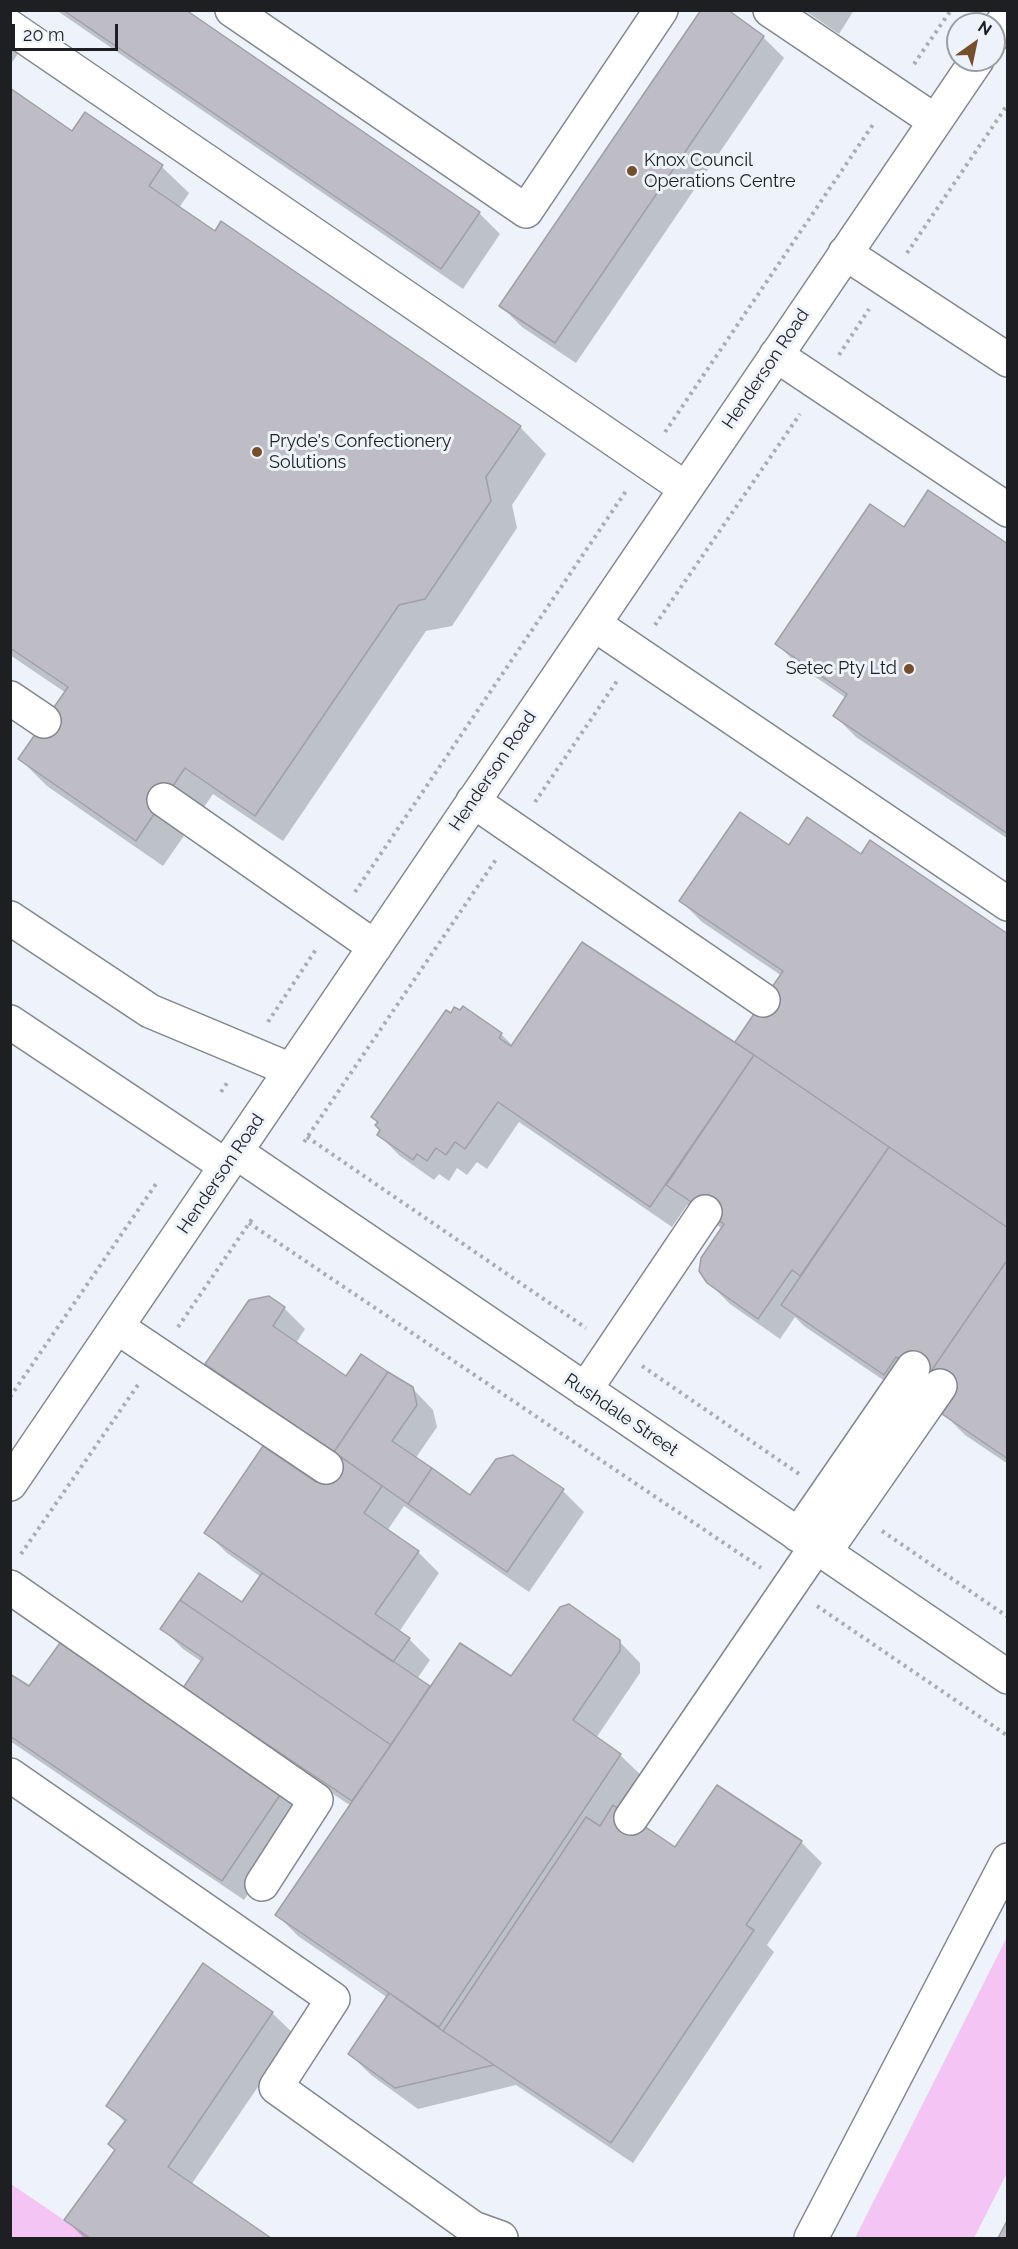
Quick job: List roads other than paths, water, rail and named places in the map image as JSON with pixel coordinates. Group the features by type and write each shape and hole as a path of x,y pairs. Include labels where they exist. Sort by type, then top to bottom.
{"street":[{"path":"232,10 526,211 661,10"},
{"path":"770,10 935,121"},
{"path":"10,27 685,488"},
{"name":"Henderson Road","path":"10,1484 969,72"},
{"path":"845,253 1008,360"},
{"path":"776,355 1008,510"},
{"path":"594,624 1008,904"},
{"path":"10,698 44,721"},
{"path":"164,800 375,947"},
{"path":"472,801 763,1000"},
{"path":"10,918 150,1011 291,1070"},
{"name":"Rushdale Street","path":"10,1022 231,1159 585,1390 1008,1677"},
{"path":"585,1390 705,1212"},
{"path":"117,1327 326,1467"},
{"path":"631,1818 789,1587 813,1545 827,1493 913,1368"},
{"path":"813,1545 853,1511 940,1386"},
{"path":"13,1575 316,1800 262,1884"},
{"path":"10,1775 333,1999 276,2087 473,2228 501,2238"},
{"path":"811,2238 1008,1860"}],"place":[{"name":"Knox Council Operations Centre","path":"632,171"},
{"name":"Pryde's Confectionery Solutions","path":"257,452"},
{"name":"Setec Pty Ltd","path":"909,669"}]}
